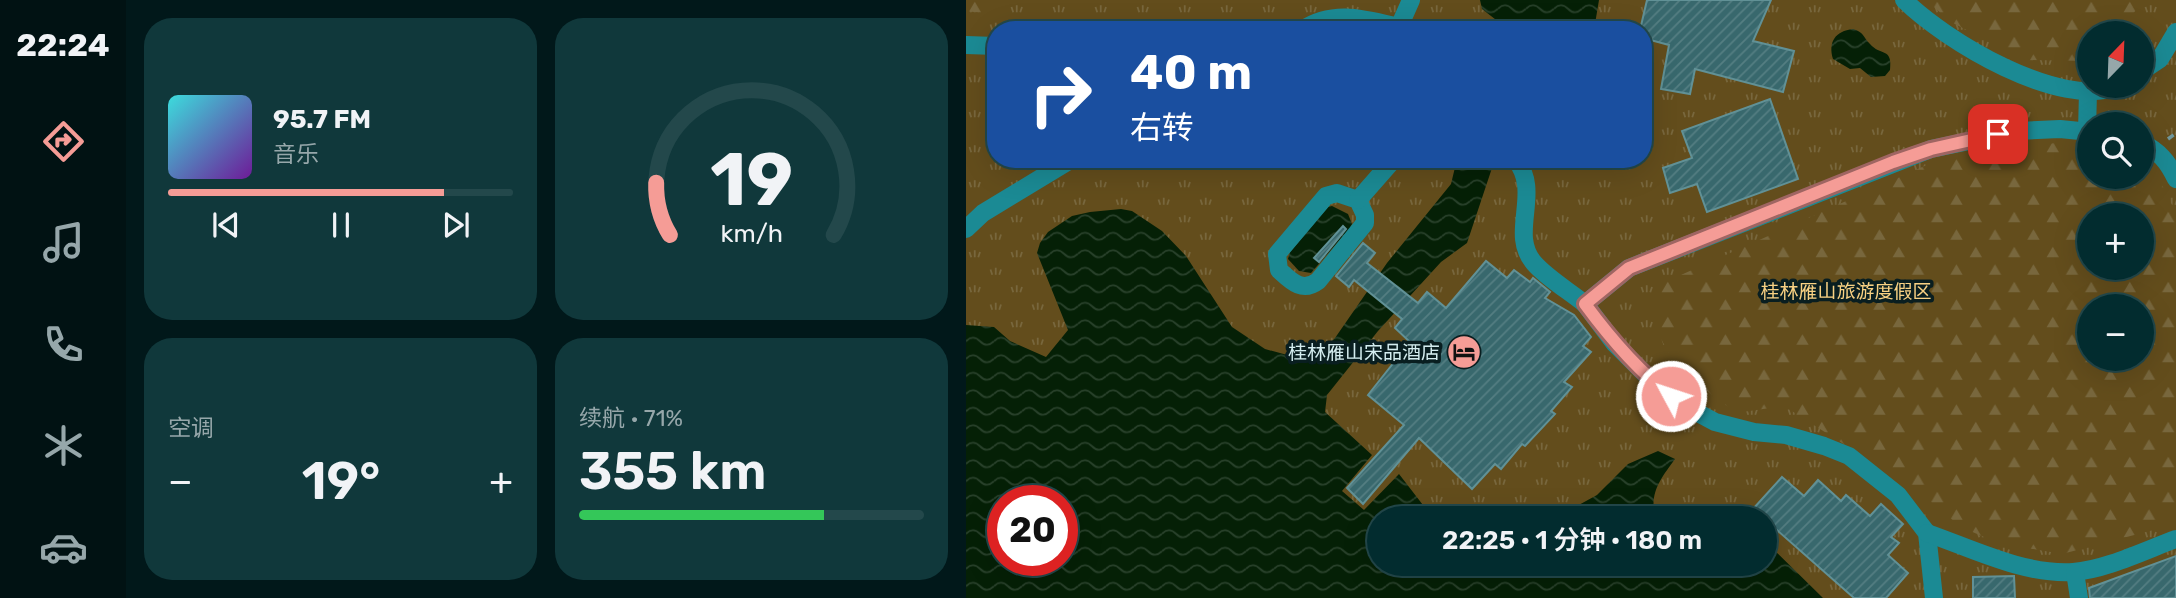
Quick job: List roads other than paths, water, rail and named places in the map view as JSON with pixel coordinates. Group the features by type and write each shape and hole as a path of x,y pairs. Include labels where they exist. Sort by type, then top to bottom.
{"lane":[{"path":"1403,21 1411,0"},
{"path":"1904,0 1944,34 1979,54 2040,81 2077,89"},
{"path":"1320,21 1351,16 1370,21"},
{"path":"2154,62 2160,58 2176,32"},
{"path":"966,45 987,46"},
{"path":"1585,304 1629,268 1919,153 1979,137 2017,131 2077,131"},
{"path":"2154,149 2163,157 2176,179"},
{"path":"966,229 983,213 1057,168"},
{"path":"1357,200 1386,168"},
{"path":"1521,168 1528,191 1524,244 1533,262 1585,304 1615,344 1655,384 1687,407 1715,422 1754,432 1786,435 1849,456 1898,495 1927,533 1934,598"},
{"path":"1337,193 1357,200 1365,215 1363,227 1314,284 1298,285 1279,270 1276,260 1279,251 1326,196 1337,193"},
{"path":"1927,533 2049,572 2075,572 2176,539"},
{"path":"2075,572 2079,598"}],"water":[{"path":"1480,0 1599,0 1596,21 1497,21 1482,9"},
{"path":"1853,29 1861,33 1874,48 1888,55 1890,70 1885,76 1871,77 1860,68 1850,69 1833,59 1831,47 1834,38"},
{"path":"1455,168 1492,168 1467,243 1441,262 1378,331 1327,395 1325,412 1372,455 1342,491 1364,510 1367,507 1367,576 1777,576 1777,553 1823,598 966,598 966,325 994,327 1010,341 1046,357 1068,330 1037,253 1048,232 1072,216 1121,209 1132,211 1162,231 1186,256 1232,327 1265,349 1291,356 1306,356 1323,350 1335,338 1387,263 1451,184"},
{"path":"1332,206 1348,214 1352,224 1350,228 1311,273 1299,271 1288,259 1290,252 1328,207"},
{"path":"1658,451 1675,459 1659,483 1654,496 1654,506 1577,506 1597,495 1628,464"},
{"path":"1399,474 1424,506 1368,506"}],"place":[{"name":"桂林雁山宋品酒店","path":"1464,352"}],"park label":[{"name":"桂林雁山旅游度假区","path":"1846,291"}]}
